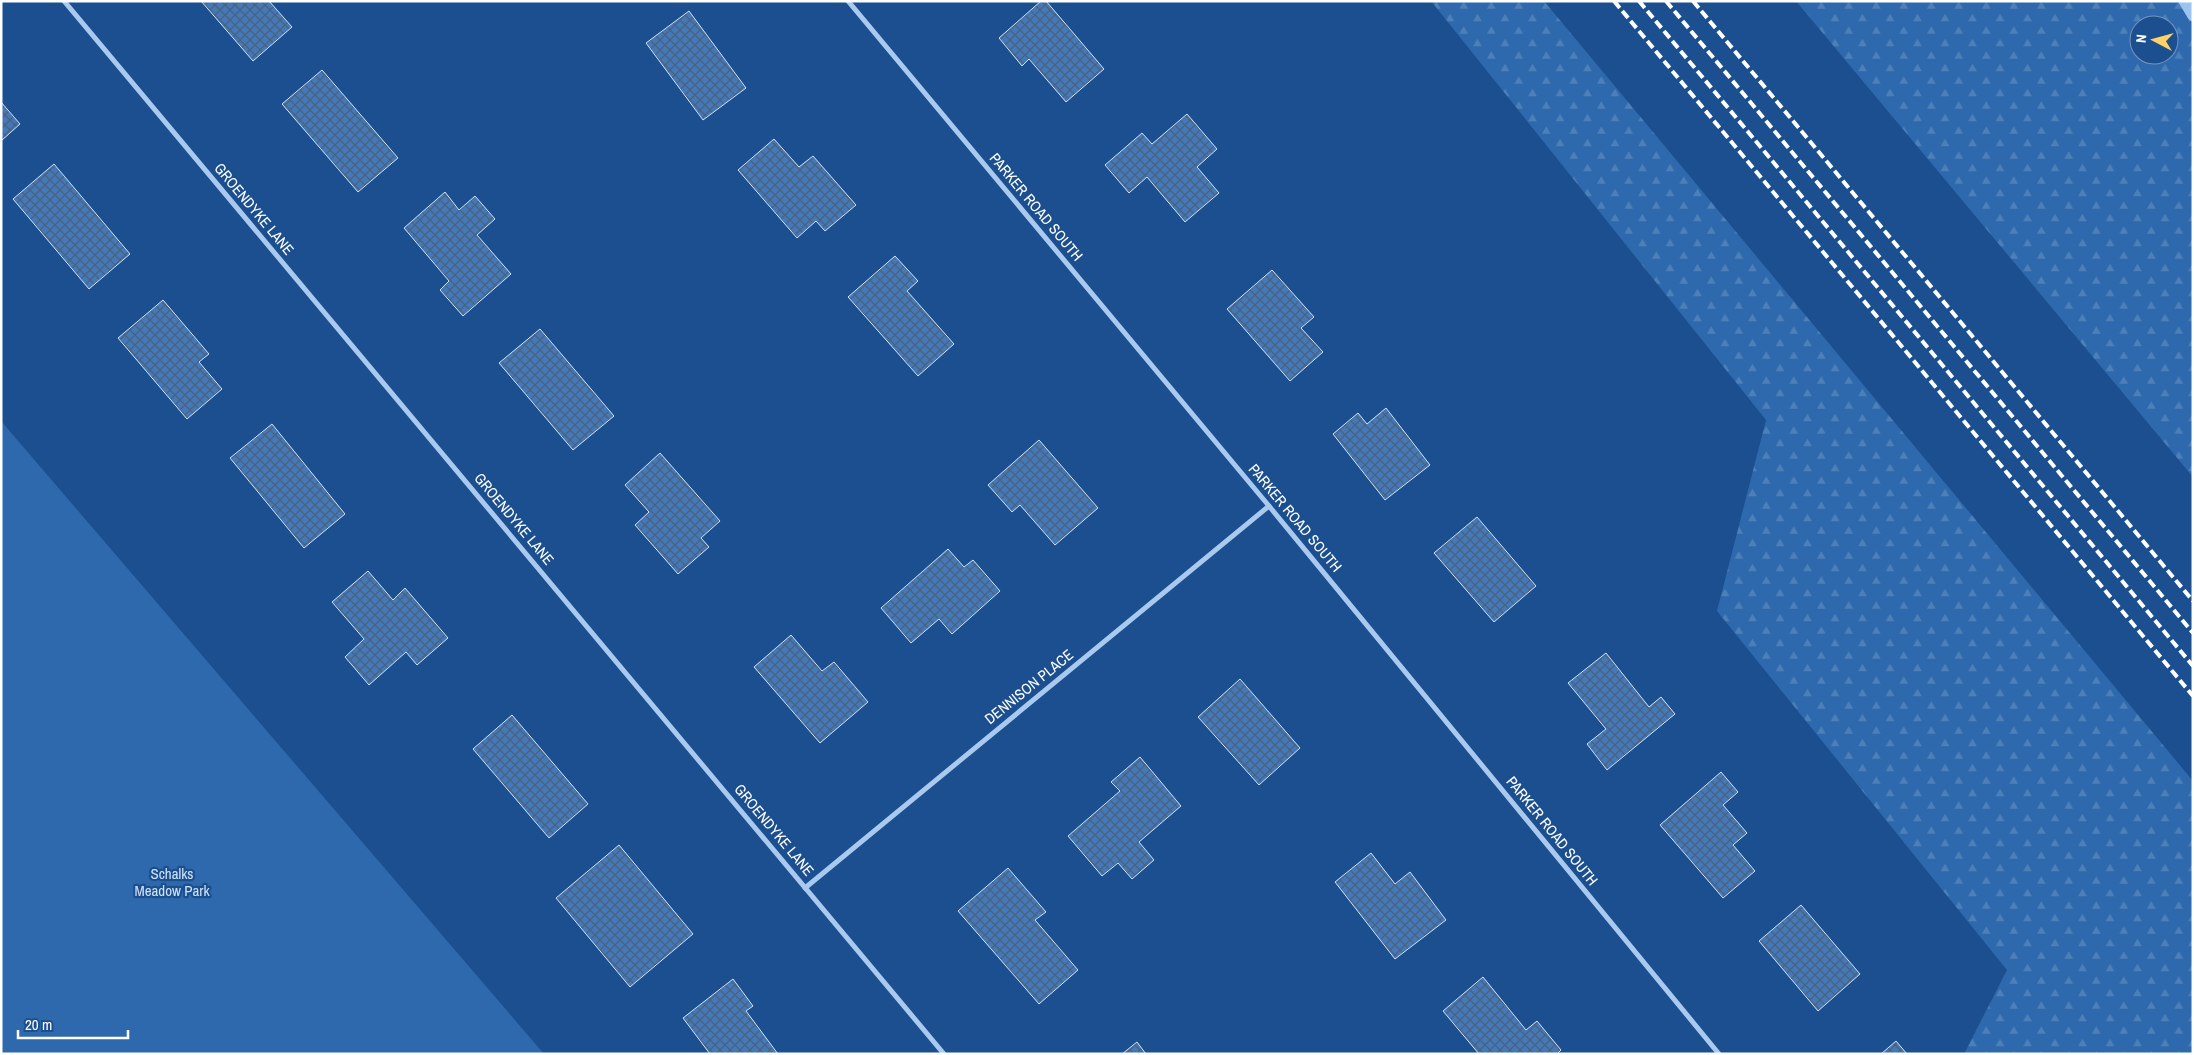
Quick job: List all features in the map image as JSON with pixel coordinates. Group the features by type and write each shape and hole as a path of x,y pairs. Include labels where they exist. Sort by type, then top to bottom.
{"street":[{"name":"GROENDYKE LANE","path":"64,1 944,1054"},
{"name":"PARKER ROAD SOUTH","path":"848,1 1269,506 1719,1054"},
{"name":"DENNISON PLACE","path":"806,888 1269,506"}],"green space":[{"path":"1431,1 1544,1 2193,781 2193,1054 1964,1054 2007,970 1717,611 1766,420"},
{"path":"1796,1 2193,1 2193,477"},
{"name":"Schalks Meadow Park","path":"1,421 544,1054 1,1054"}],"building":[{"path":"201,1 269,1 292,27 253,61"},
{"path":"1041,1 1046,1 1104,69 1066,102 1029,59 1022,66 999,38"},
{"path":"689,11 746,88 703,120 646,43"},
{"path":"322,70 398,158 358,192 282,104"},
{"path":"1,102 20,124 1,141"},
{"path":"1187,114 1217,149 1197,167 1219,193 1185,222 1147,177 1129,193 1105,165 1142,133 1152,144"},
{"path":"774,139 799,167 813,156 856,205 825,231 816,221 797,238 738,170"},
{"path":"54,164 130,254 89,289 13,199"},
{"path":"445,192 459,210 475,196 495,219 477,235 511,274 463,316 440,290 449,281 404,228"},
{"path":"895,256 918,281 907,291 954,344 918,376 848,297"},
{"path":"1272,270 1314,317 1301,328 1323,352 1290,381 1227,309"},
{"path":"163,300 209,354 199,362 222,389 187,419 118,338"},
{"path":"540,329 614,416 573,450 499,363"},
{"path":"1386,408 1430,465 1385,500 1333,434 1358,413 1367,424"},
{"path":"272,424 345,514 304,548 230,458"},
{"path":"1039,440 1098,508 1055,545 1020,505 1012,512 988,485"},
{"path":"660,453 720,521 701,538 709,547 678,574 635,525 649,512 625,485"},
{"path":"1477,517 1536,586 1494,622 1434,553"},
{"path":"948,549 964,567 973,560 1000,591 952,634 939,619 911,643 881,608"},
{"path":"368,571 393,600 405,588 448,638 417,665 406,652 369,685 345,657 364,639 332,602"},
{"path":"791,635 822,671 834,662 868,702 820,743 754,667"},
{"path":"1606,653 1649,707 1661,697 1675,714 1607,770 1587,744 1606,729 1568,683"},
{"path":"1240,679 1300,748 1259,785 1198,717"},
{"path":"512,715 588,804 549,838 473,749"},
{"path":"1140,757 1181,806 1139,842 1154,860 1132,879 1118,863 1102,876 1068,836 1120,791 1111,782"},
{"path":"1721,772 1738,792 1723,805 1747,833 1733,845 1755,871 1723,898 1660,825"},
{"path":"619,845 693,934 630,987 556,898"},
{"path":"1371,853 1395,884 1410,872 1446,920 1395,959 1335,882"},
{"path":"1008,868 1046,912 1035,920 1078,970 1039,1004 958,911"},
{"path":"1801,905 1860,974 1818,1011 1759,941"},
{"path":"1483,977 1526,1030 1537,1021 1561,1050 1557,1054 1479,1054 1443,1011"},
{"path":"733,979 753,1006 746,1011 778,1054 710,1054 683,1018"},
{"path":"1896,1041 1907,1054 1881,1054"},
{"path":"1137,1042 1146,1054 1122,1054"}],"waterway":[{"path":"2184,1 2193,16"}],"railway":[{"path":"1614,1 2193,696"},
{"path":"1639,1 2193,666"},
{"path":"1666,1 2193,633"},
{"path":"1693,1 2193,601"}]}
